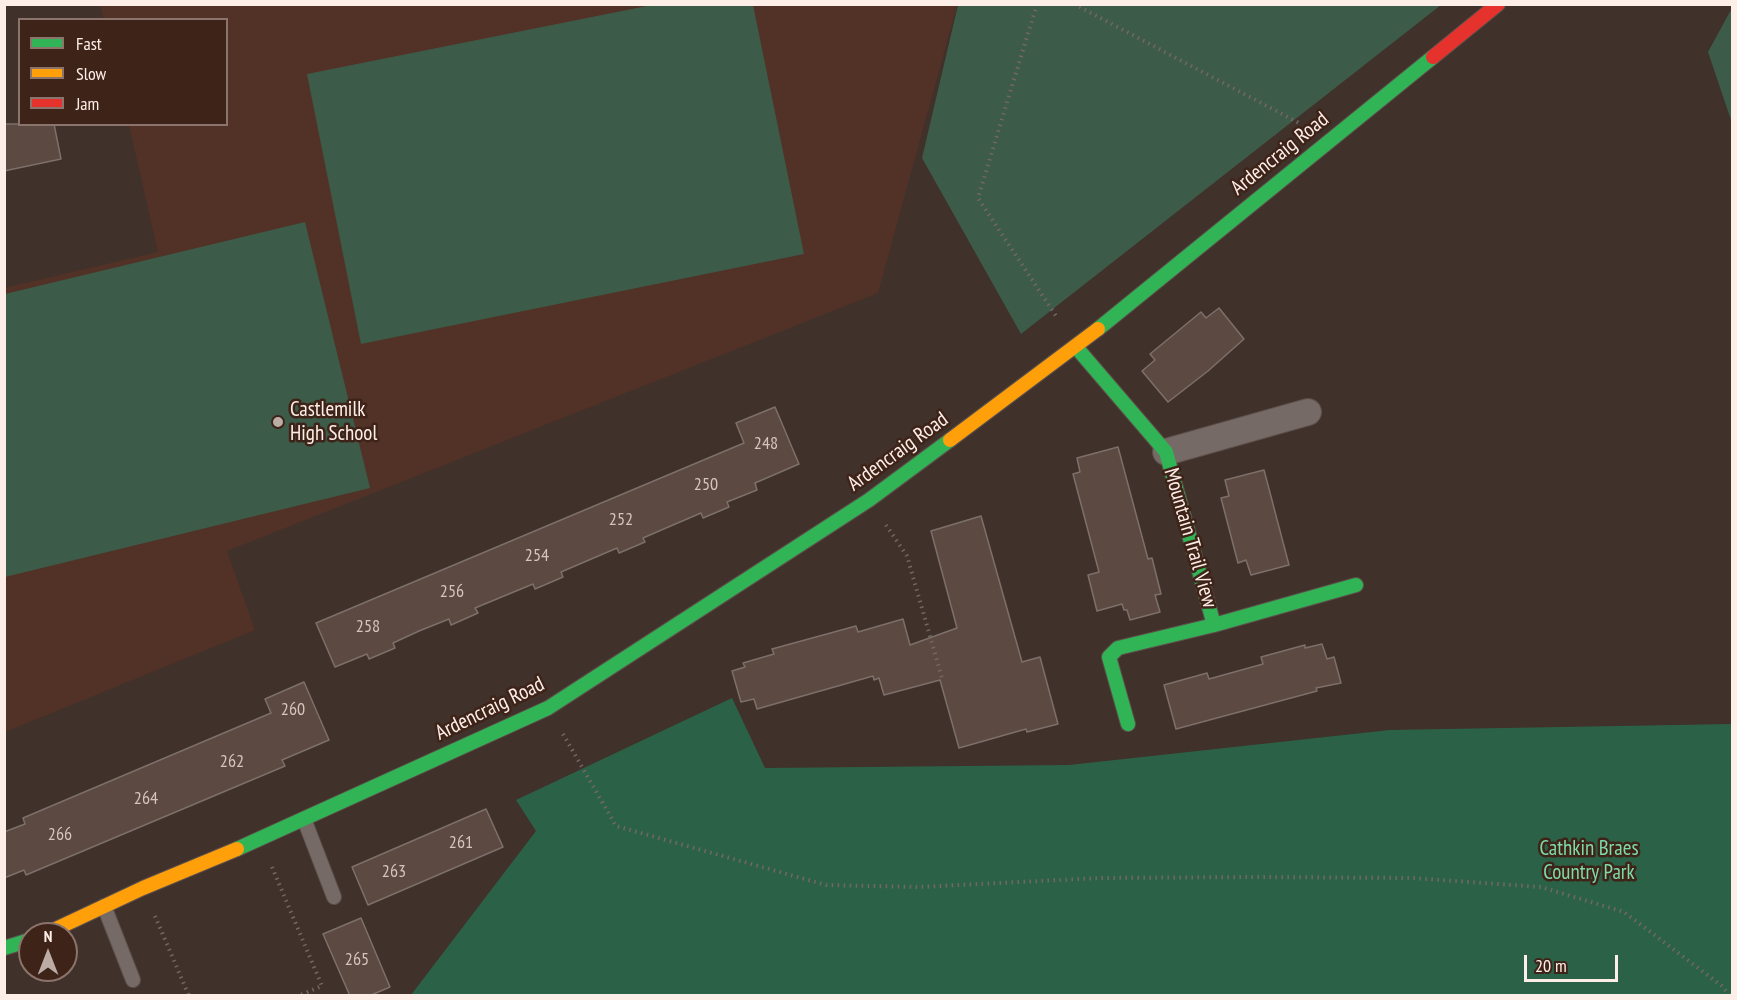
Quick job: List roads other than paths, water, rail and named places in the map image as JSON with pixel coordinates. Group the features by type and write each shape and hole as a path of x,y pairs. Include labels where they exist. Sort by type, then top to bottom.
{"street":[{"name":"Ardencraig Road","path":"70,922 143,888 260,839 548,708 869,500 1076,347 1498,4"},
{"name":"Mountain Trail View","path":"1076,347 1166,452 1214,625"},
{"name":"Mountain Trail View","path":"1166,452 1308,412"},
{"name":"Mountain Trail View","path":"1128,724 1109,657 1118,648 1214,625 1356,585"}],"lane":[{"path":"304,819 334,897"},
{"path":"104,906 133,980"}],"place":[{"name":"Castlemilk High School","path":"278,422"}],"park label":[{"name":"Cathkin Braes Country Park","path":"1589,861"}]}
